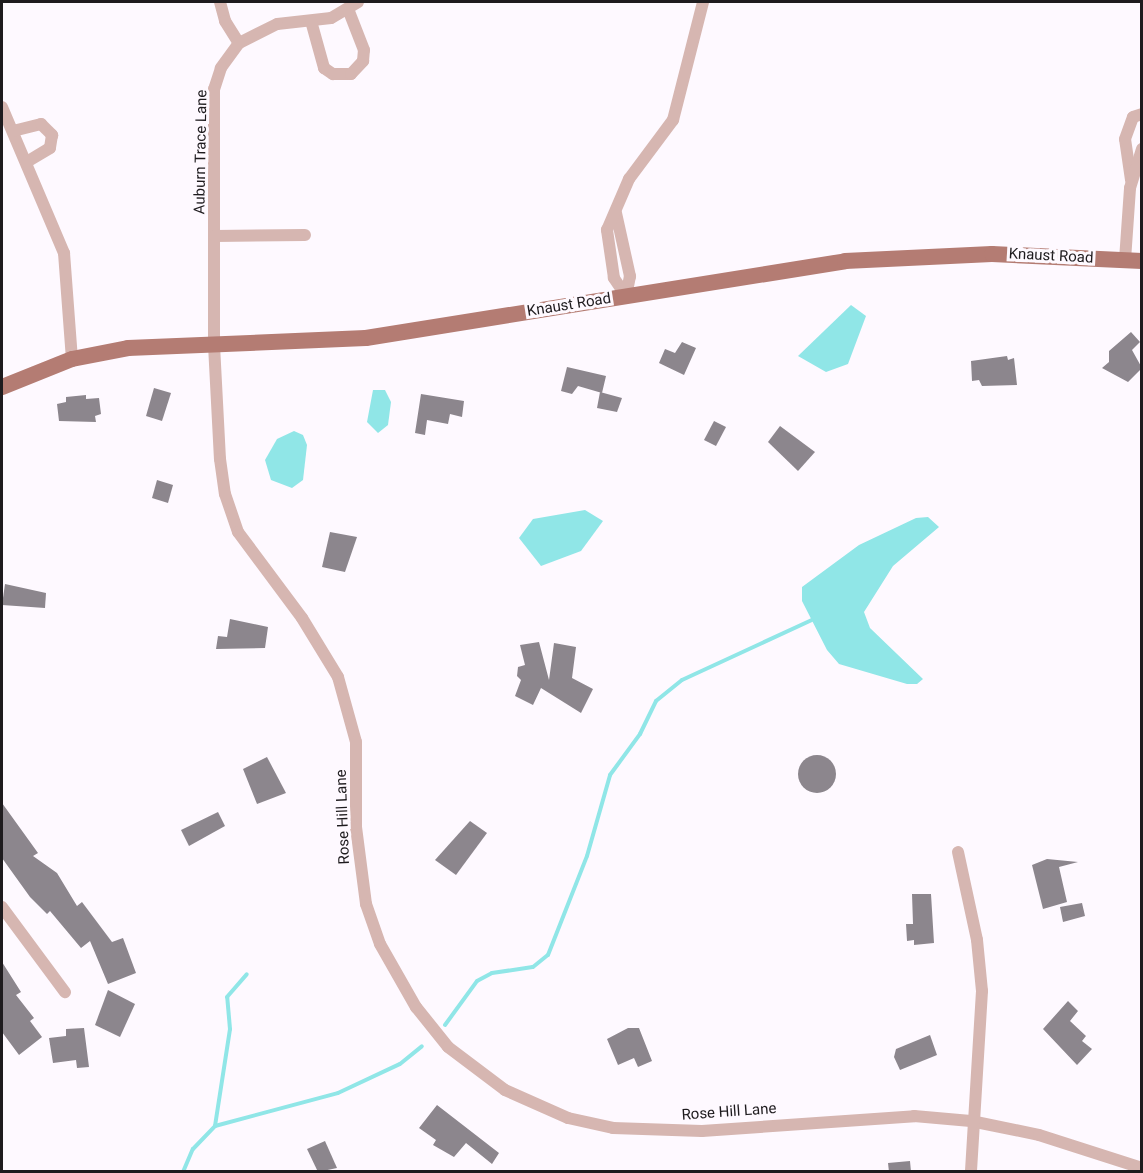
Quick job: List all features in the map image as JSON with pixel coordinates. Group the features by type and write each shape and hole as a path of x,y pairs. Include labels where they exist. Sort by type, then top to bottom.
{"main road":[{"name":"Knaust Road","path":"2,387 72,359 128,348 366,338 880,258 992,254 1133,261"}],"street":[{"path":"220,2 239,43"},
{"path":"627,296 614,278 607,230 629,179 673,120 703,2"},
{"name":"Auburn Trace Lane","path":"214,345 214,89 221,68 239,43 277,24 311,21 353,5 364,50 363,61 351,74 333,74 324,68 311,21"},
{"path":"2,107 64,253 72,359"},
{"path":"1133,261 1131,181 1125,139 1133,117 1142,114"},
{"path":"13,131 41,124 52,135 50,148 27,162"},
{"path":"1131,181 1142,149"},
{"path":"215,236 305,235"},
{"name":"Rose Hill Lane","path":"214,345 225,494 238,532 256,561 302,618 338,677 356,742 356,827 366,904 394,971 448,1047 476,1071 537,1106 613,1128 702,1131 860,1117 971,1121 1039,1135 1142,1168"},
{"path":"958,852 977,940 982,991 971,1121 970,1172"},
{"path":"2,907 65,992"}],"water":[{"path":"851,305 866,316 848,364 826,372 798,356"},
{"path":"373,390 385,390 391,402 388,425 378,433 367,422"},
{"path":"294,431 303,435 307,445 303,480 292,488 271,480 265,460 277,439"},
{"path":"585,510 603,521 581,551 541,566 519,538 533,519"},
{"path":"928,517 939,527 893,566 864,612 870,628 923,679 917,684 907,684 839,664 827,650 802,601 802,587 859,545 916,518"}],"building":[{"path":"1131,332 1140,342 1132,350 1142,368 1128,382 1102,368 1109,362 1109,351"},
{"path":"682,342 696,348 684,375 659,363 665,349 675,353"},
{"path":"1007,356 1008,360 1014,358 1017,385 982,386 979,380 972,381 971,361"},
{"path":"567,367 606,376 602,393 578,386 572,394 561,391"},
{"path":"154,388 171,393 162,421 146,416"},
{"path":"600,392 622,398 617,412 597,408"},
{"path":"421,394 464,401 462,417 450,414 448,424 427,420 425,435 415,433"},
{"path":"86,395 86,399 99,398 101,414 95,416 96,422 59,421 57,404 66,402 66,397"},
{"path":"714,421 726,427 716,446 704,440"},
{"path":"780,426 815,452 798,471 768,442"},
{"path":"157,480 173,485 168,503 152,498"},
{"path":"330,532 357,537 345,572 322,567"},
{"path":"5,584 46,593 45,608 2,605"},
{"path":"230,619 268,627 265,648 216,649 218,636 227,637"},
{"path":"539,642 549,680 554,643 576,647 572,678 593,689 581,713 541,688 533,705 515,696 521,680 517,676 518,667 525,665 520,645"},
{"path":"817,755 831,760 836,774 831,788 817,793 803,788 798,774 803,760"},
{"path":"267,757 286,793 257,804 243,769"},
{"path":"2,803 38,853 33,856 57,873 77,906 82,902 112,942 123,938 136,973 108,984 90,941 81,948 50,911 47,914 30,897 2,858"},
{"path":"218,812 225,826 189,846 181,830"},
{"path":"470,821 487,833 456,875 435,860"},
{"path":"1047,859 1078,862 1059,867 1067,902 1043,909 1032,865"},
{"path":"912,894 931,894 934,943 914,945 914,940 907,941 906,924 913,924"},
{"path":"1082,903 1085,916 1063,922 1060,907"},
{"path":"2,962 21,992 16,995 34,1018 30,1021 42,1037 19,1055 2,1032"},
{"path":"108,990 135,1004 120,1037 95,1025"},
{"path":"1068,1001 1078,1011 1070,1021 1086,1036 1082,1041 1092,1049 1077,1065 1043,1029"},
{"path":"84,1028 89,1067 77,1068 76,1060 53,1063 49,1038 66,1036 66,1029"},
{"path":"628,1028 639,1028 652,1061 638,1067 634,1058 618,1065 607,1039"},
{"path":"930,1035 937,1055 900,1070 894,1057 896,1049"},
{"path":"437,1105 499,1153 492,1164 466,1143 454,1157 433,1145 436,1140 419,1128"},
{"path":"325,1141 337,1168 318,1172 307,1149"},
{"path":"910,1161 911,1172 889,1172 888,1163"}],"waterway":[{"path":"445,1025 477,981 492,973 533,967 548,955 587,856 610,775 640,734 656,701 682,680 812,620"},
{"path":"215,1126 230,1029 227,997 247,974"},
{"path":"183,1172 193,1149 215,1126 338,1093 400,1064 422,1046"}]}
